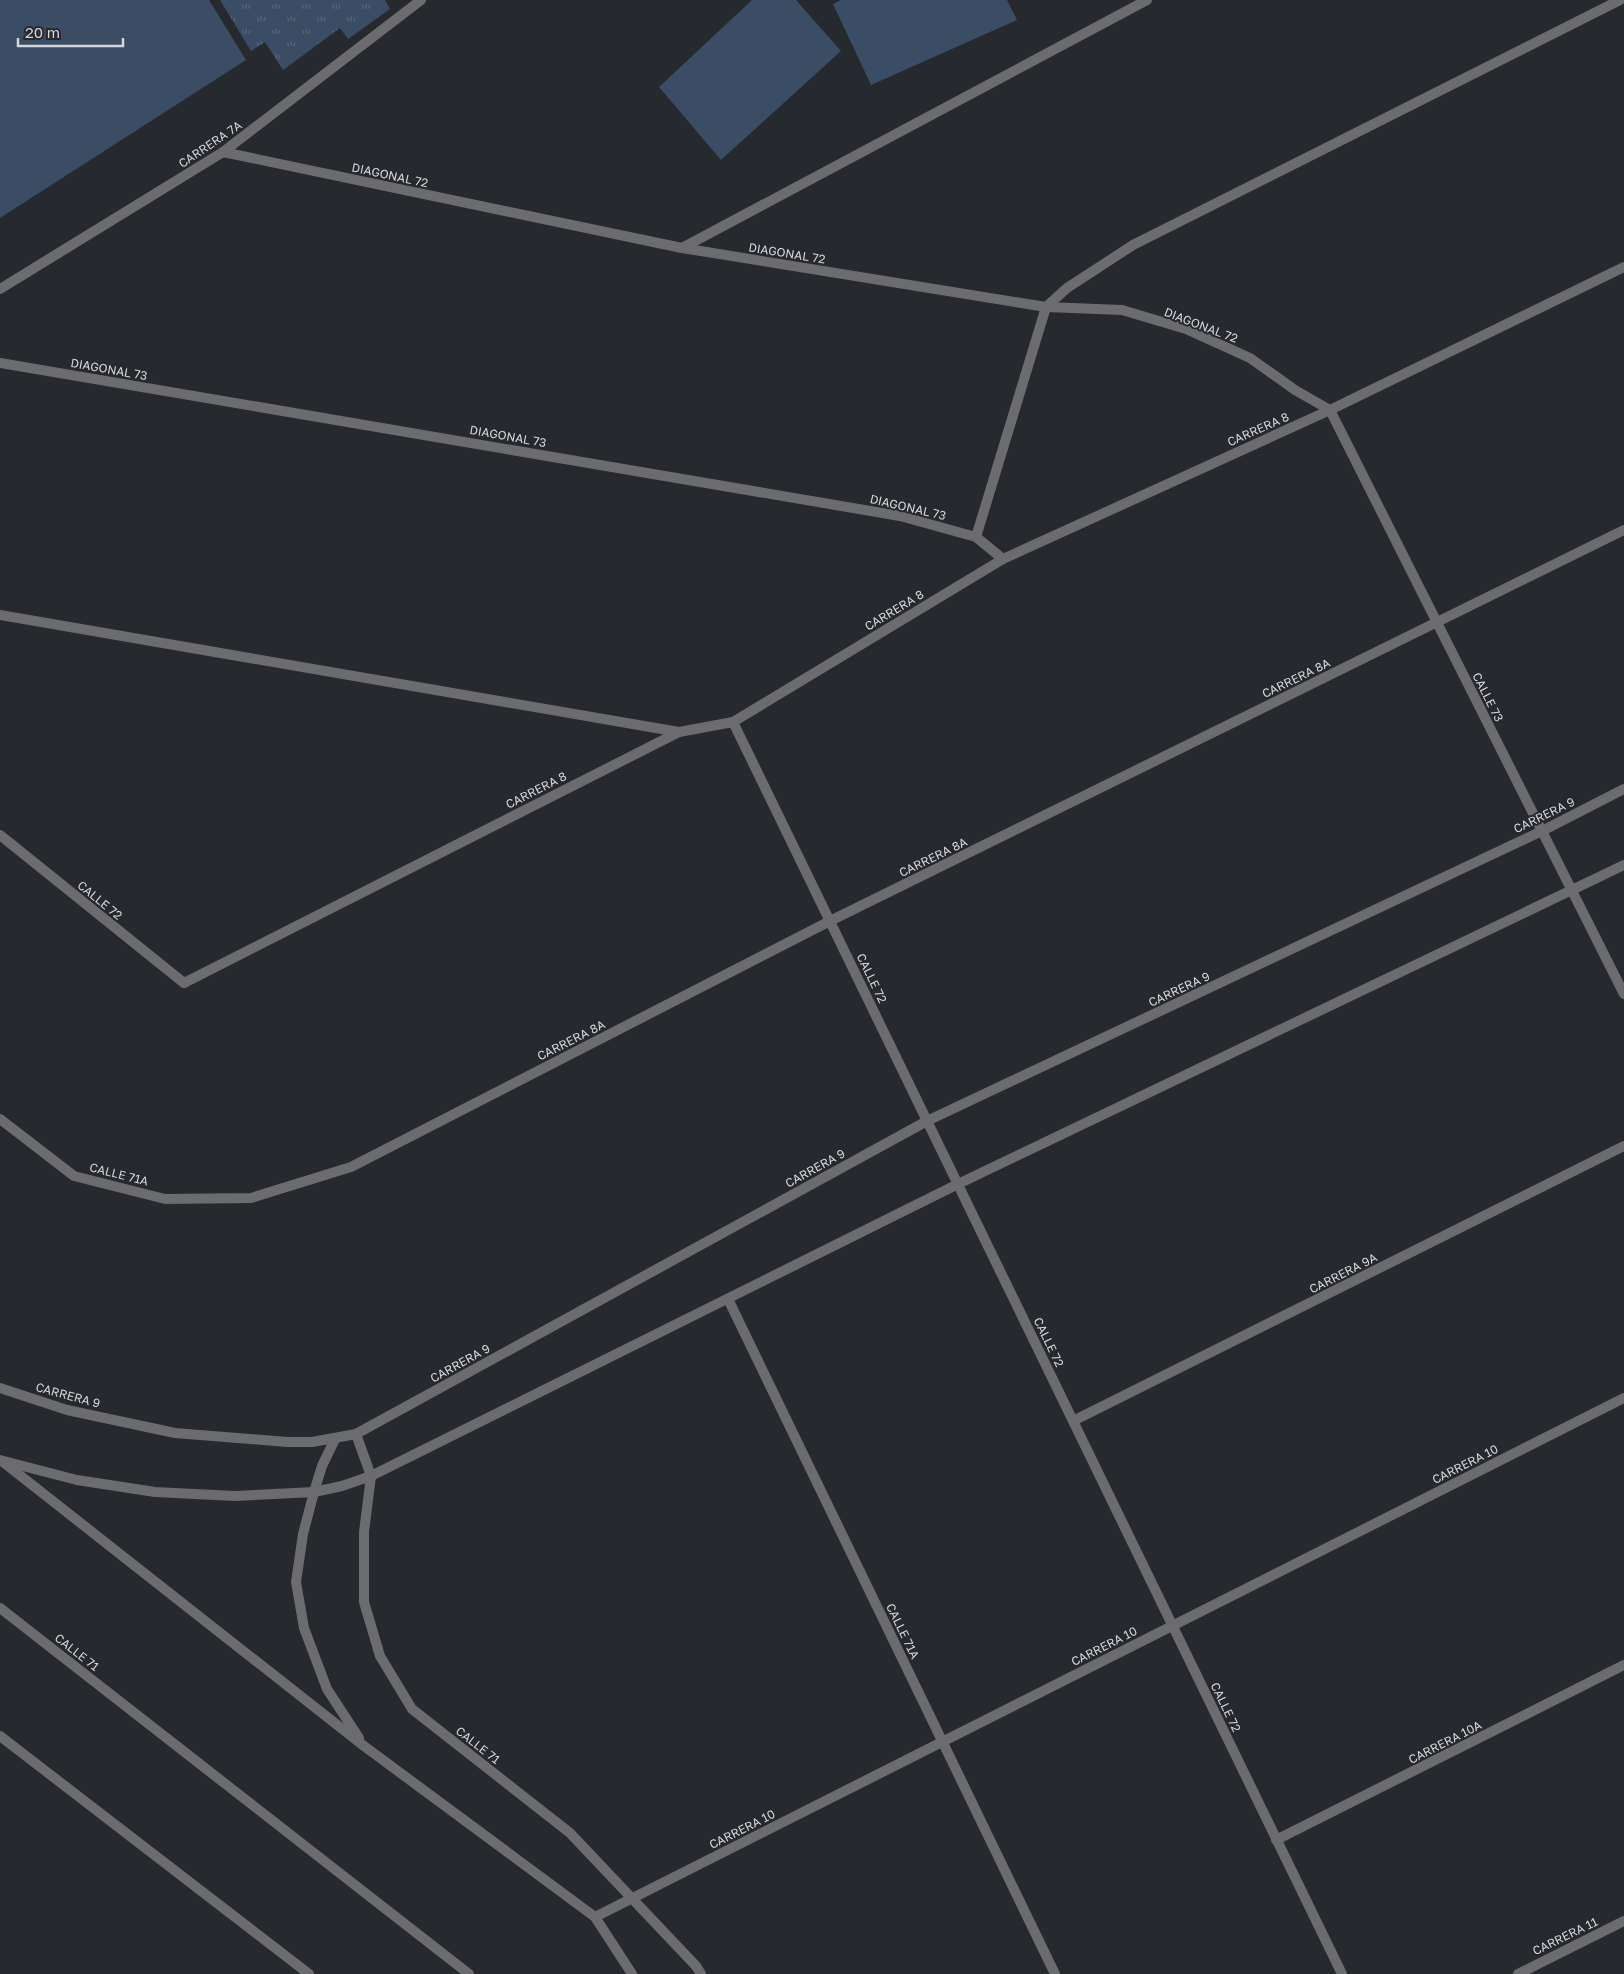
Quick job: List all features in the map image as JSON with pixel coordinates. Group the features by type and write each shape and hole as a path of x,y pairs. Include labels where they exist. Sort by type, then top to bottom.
{"street":[{"name":"CARRERA 7A","path":"0,289 223,152 421,0"},
{"path":"682,248 1147,0"},
{"path":"976,537 1046,307 1068,288 1133,245 1620,0"},
{"name":"DIAGONAL 72","path":"223,152 682,248 1046,307 1122,310 1186,330 1250,358 1295,390 1330,410"},
{"name":"CARRERA 8","path":"184,984 679,732 734,722 1003,559 1330,410 1624,267"},
{"name":"DIAGONAL 73","path":"0,363 900,516 976,537 1003,559"},
{"name":"CALLE 73","path":"1330,410 1624,994"},
{"name":"CARRERA 8A","path":"251,1198 351,1167 830,921 1624,530"},
{"path":"0,615 679,732"},
{"name":"CALLE 72","path":"734,722 1342,1974"},
{"name":"CARRERA 9","path":"0,1388 67,1410 175,1433 287,1442 312,1442 356,1434 927,1121 1542,831 1624,789"},
{"name":"CALLE 72","path":"0,835 184,984"},
{"path":"0,1460 77,1480 155,1492 235,1496 314,1492 342,1486 371,1476 958,1184 1624,865"},
{"name":"CALLE 71A","path":"0,1119 74,1176 164,1199 251,1198"},
{"name":"CARRERA 9A","path":"1073,1421 1624,1146"},
{"name":"CALLE 71A","path":"728,1299 1055,1974"},
{"name":"CARRERA 10","path":"595,1917 1624,1398"},
{"name":"CALLE 71","path":"356,1434 371,1476 364,1532 364,1602 380,1656 412,1709 570,1833 696,1966 700,1974"},
{"path":"334,1439 322,1466 314,1492 303,1534 296,1582 304,1628 327,1689 364,1746"},
{"path":"0,1460 364,1746 595,1917 632,1974"},
{"name":"CALLE 71","path":"0,1608 469,1974"},
{"name":"CARRERA 10A","path":"1276,1840 1624,1665"},
{"path":"0,1736 309,1974"},
{"name":"CARRERA 11","path":"1518,1974 1624,1921"}],"green space":[{"path":"0,0 209,0 246,60 0,218"},
{"path":"220,0 385,0 390,9 348,39 340,28 283,70 265,42 251,51"},
{"path":"752,0 796,0 841,51 721,160 659,87"},
{"path":"841,0 1007,0 1017,20 871,85 833,4"}]}
